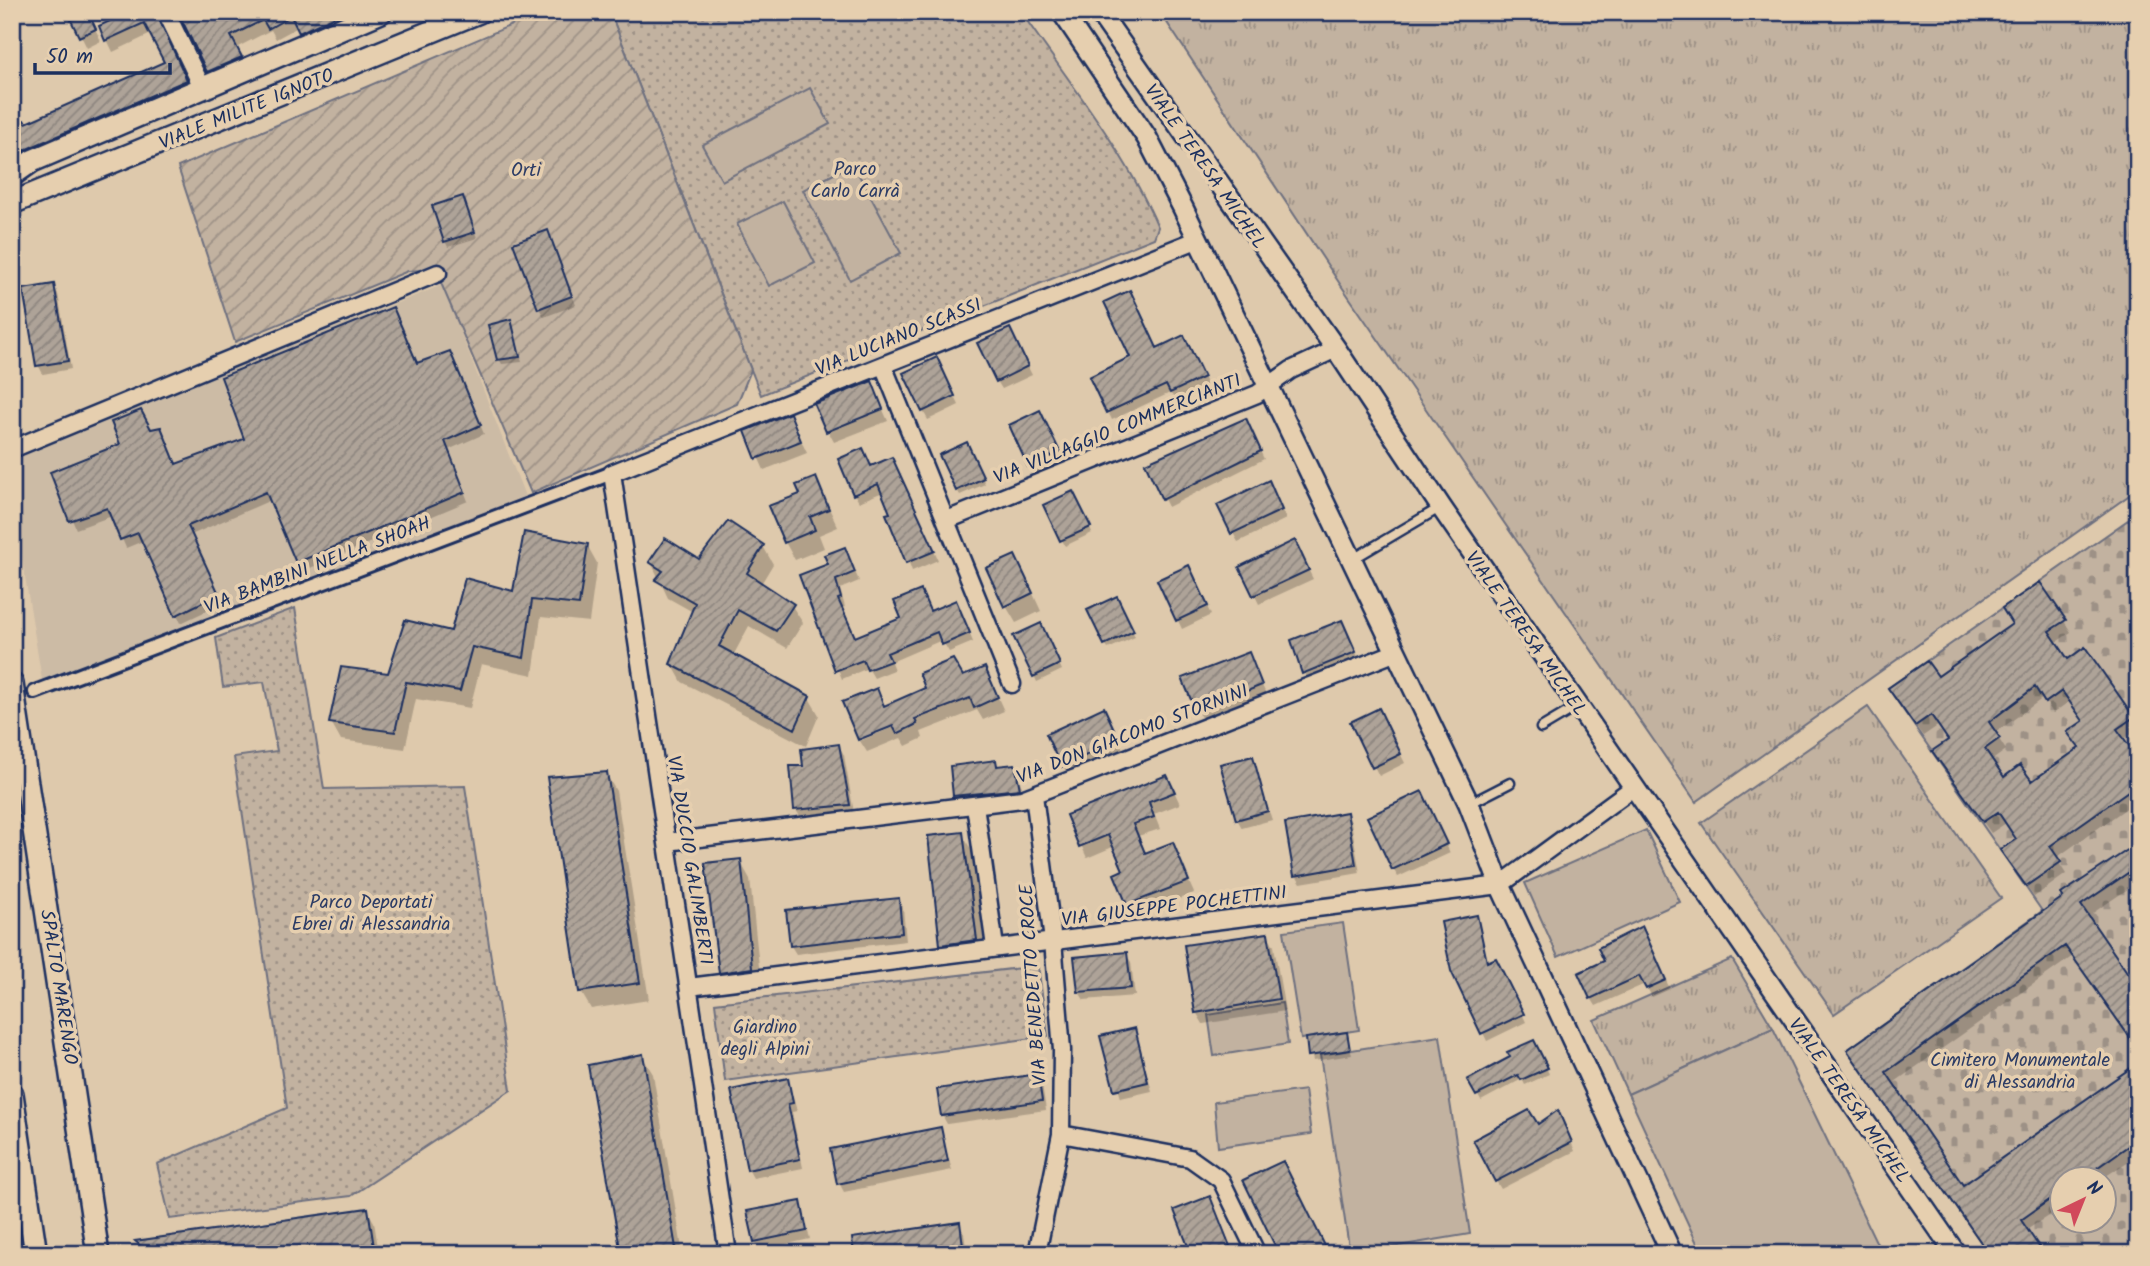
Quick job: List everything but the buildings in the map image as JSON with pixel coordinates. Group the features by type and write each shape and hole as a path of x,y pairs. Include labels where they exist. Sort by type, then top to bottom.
{"main road":[{"name":"VIALE MILITE IGNOTO","path":"12,175 32,161 203,89 357,17 382,12"},
{"name":"VIALE MILITE IGNOTO","path":"12,203 479,12"},
{"name":"SPALTO MARENGO","path":"12,684 15,723 98,1254"},
{"path":"12,1094 36,1254"}],"street":[{"path":"166,12 203,89"},
{"name":"VIALE TERESA MICHEL","path":"1062,12 1147,138 1199,239 1350,561 1469,804 1500,885 1672,1254"},
{"name":"VIALE TERESA MICHEL","path":"1100,12 1336,349 1441,508 1956,1254"},
{"name":"VIA LUCIANO SCASSI","path":"612,473 1199,239"},
{"path":"12,449 438,273"},
{"name":"VIA VILLAGGIO COMMERCIANTI","path":"947,520 1256,394 1291,370 1336,349"},
{"path":"883,365 1012,684"},
{"name":"VIA BAMBINI NELLA SHOAH","path":"35,692 612,473"},
{"name":"VIA DUCCIO GALIMBERTI","path":"612,473 728,1254"},
{"name":"VIA DON GIACOMO STORNINI","path":"667,842 975,805 1034,795 1394,653"},
{"name":"VIA GIUSEPPE POCHETTINI","path":"689,987 1500,885 1634,787"},
{"name":"VIA BENEDETTO CROCE","path":"1034,795 1053,941 1062,1050 1061,1134 1037,1254"},
{"path":"975,805 995,947"},
{"path":"1061,1134 1190,1158 1221,1180 1256,1254"}],"lane":[{"path":"1350,561 1441,508"},
{"path":"1541,728 1578,706"},
{"path":"1469,804 1510,783"},
{"path":"12,1252 24,1254"}],"shaded area":[{"path":"442,285 525,496 43,686 12,497 12,457"},
{"path":"12,1166 24,1231 12,1238"}],"green space":[{"name":"Orti","path":"542,12 610,12 751,370 737,404 531,493 435,269 408,271 235,342 178,167"},
{"name":"Parco Carlo Carrà","path":"610,12 1021,12 1113,143 1145,198 1158,227 1154,238 761,395"},
{"path":"1160,12 2138,12 2138,489 1696,802 1340,284"},
{"path":"810,88 830,124 722,181 702,145"},
{"path":"853,164 901,253 850,280 803,190"},
{"path":"783,201 815,263 769,286 737,224"},
{"name":"Cimitero Monumentale di Alessandria","path":"2138,513 2138,1254 1989,1254 1847,1050 2042,911 1888,688"},
{"name":"Parco Deportati Ebrei di Alessandria","path":"295,608 324,789 465,786 511,1090 351,1196 170,1219 157,1164 287,1108 234,757 277,751 264,682 223,687 216,638"},
{"path":"1868,707 2001,898 1834,1014 1701,823"},
{"path":"1646,830 1680,902 1558,957 1525,883"},
{"path":"1343,923 1359,1030 1301,1039 1284,931"},
{"path":"1732,959 1773,1028 1628,1094 1594,1020"},
{"name":"Giardino degli Alpini","path":"1038,966 1048,1036 725,1081 715,1003"},
{"path":"1282,1003 1288,1044 1214,1056 1208,1015"},
{"path":"1773,1028 1882,1254 1702,1254 1628,1094"},
{"path":"1440,1036 1470,1234 1350,1254 1320,1055"},
{"path":"1305,1090 1311,1134 1218,1147 1214,1102"}]}
